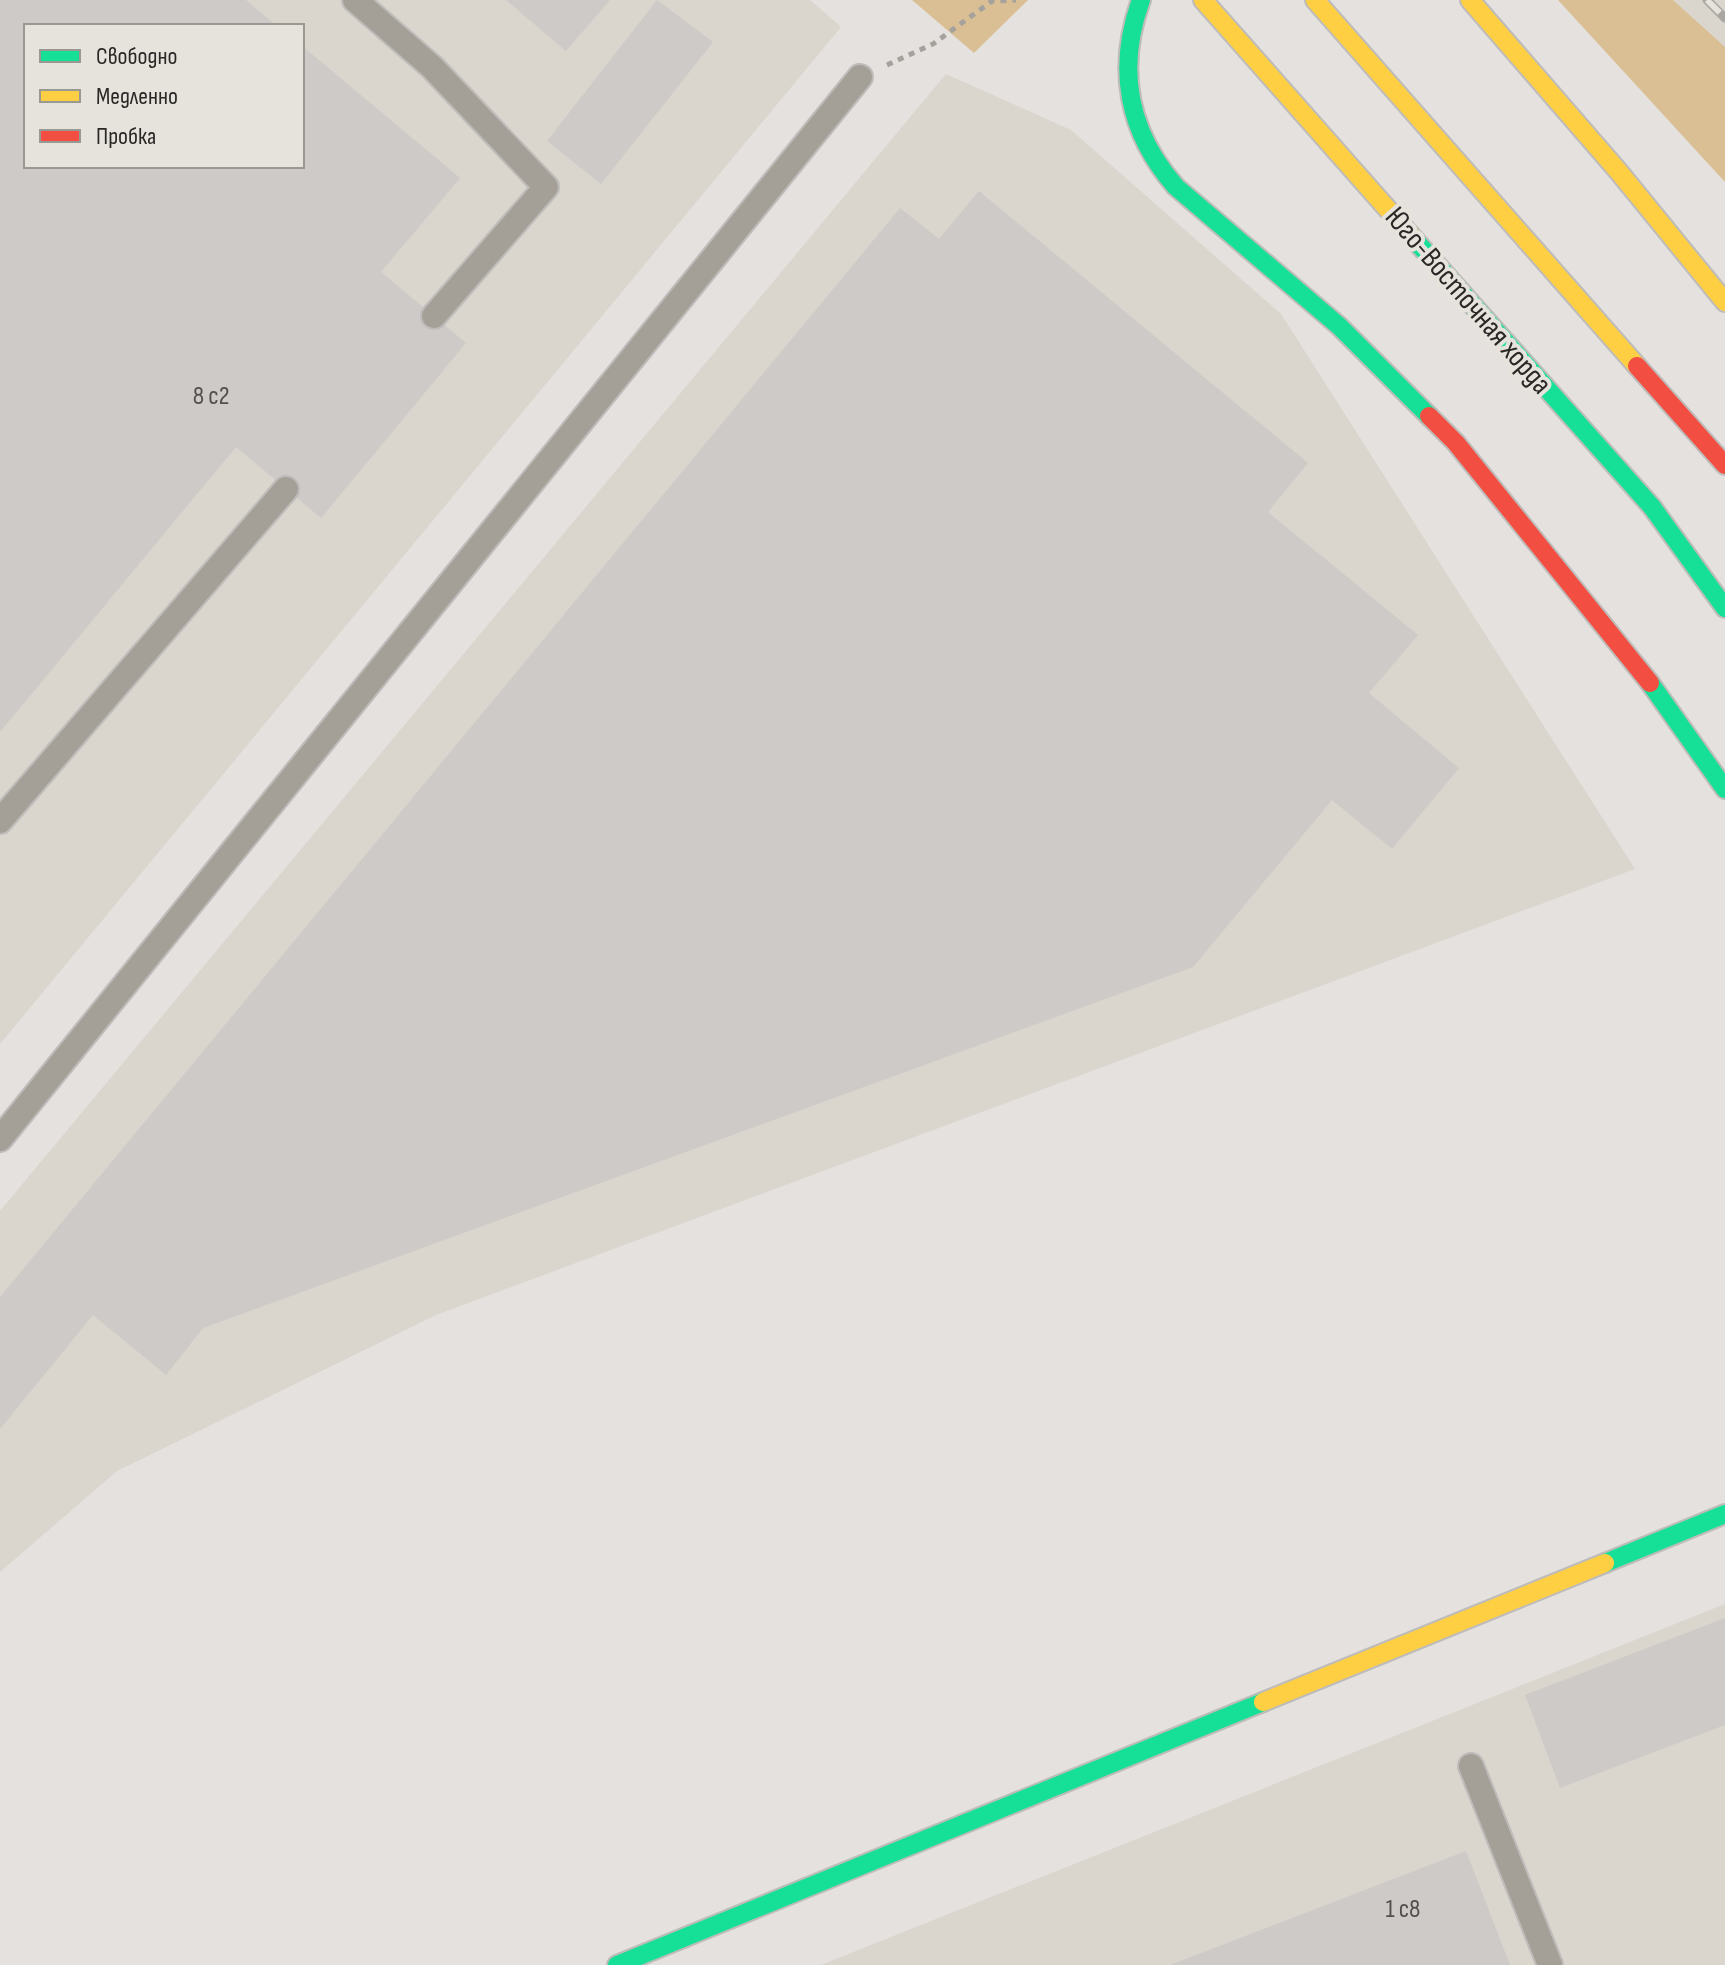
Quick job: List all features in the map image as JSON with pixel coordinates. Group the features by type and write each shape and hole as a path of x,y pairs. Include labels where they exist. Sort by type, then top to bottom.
{"street":[{"path":"1141,0 1129,41 1127,73 1131,104 1141,134 1156,162 1176,187 1339,326 1456,443 1637,665 1725,789"},
{"name":"Юго-Восточная хорда","path":"1203,0 1652,507 1725,608"},
{"path":"1315,0 1725,465"},
{"path":"1470,0 1619,172 1725,302"},
{"path":"1652,507 1725,625"},
{"path":"1656,1542 1725,1498"},
{"path":"617,1965 1725,1514"}],"lane":[{"path":"355,0 432,67 546,187 434,316"},
{"path":"0,1139 860,77"},
{"path":"0,821 286,489"},
{"path":"1471,1766 1550,1965"}],"path":[{"path":"860,77 933,44 992,1 1016,0"}],"shaded area":[{"path":"0,0 810,0 841,27 0,1044"},
{"path":"912,0 1028,0 974,53"},
{"path":"1558,0 1673,0 1725,47 1725,182"},
{"path":"1673,0 1725,0 1725,47"},
{"path":"946,74 1071,130 1281,314 1635,869 436,1315 117,1471 0,1572 0,1211"},
{"path":"1725,1604 1725,1965 821,1965"}],"building":[{"path":"0,0 246,0 275,24 24,24 24,168 304,168 304,48 460,178 381,272 466,343 321,518 236,447 0,732"},
{"path":"506,0 610,0 566,51"},
{"path":"657,0 713,42 601,184 547,141"},
{"path":"979,191 1308,463 1268,512 1418,635 1369,693 1459,768 1392,849 1332,800 1193,967 203,1328 166,1375 93,1315 0,1429 0,1297 900,208 939,239"},
{"path":"1725,1618 1725,1725 1560,1788 1525,1695"},
{"path":"1466,1851 1510,1965 1170,1965"}],"railway":[{"path":"1707,0 1725,18"}],"traffic: fast":[{"path":"1141,0 1133,26 1128,75 1137,122 1160,166 1176,187 1339,326 1429,416"},
{"path":"1414,239 1652,507 1725,608"},
{"path":"1650,683 1725,789"},
{"path":"1605,1563 1725,1514"},
{"path":"617,1965 1263,1702"}],"traffic: slow":[{"path":"1203,0 1414,239"},
{"path":"1315,0 1637,366"},
{"path":"1470,0 1619,172 1725,302"},
{"path":"1263,1702 1605,1563"}],"traffic: jam":[{"path":"1637,366 1725,465"},
{"path":"1429,416 1456,443 1650,683"}]}
